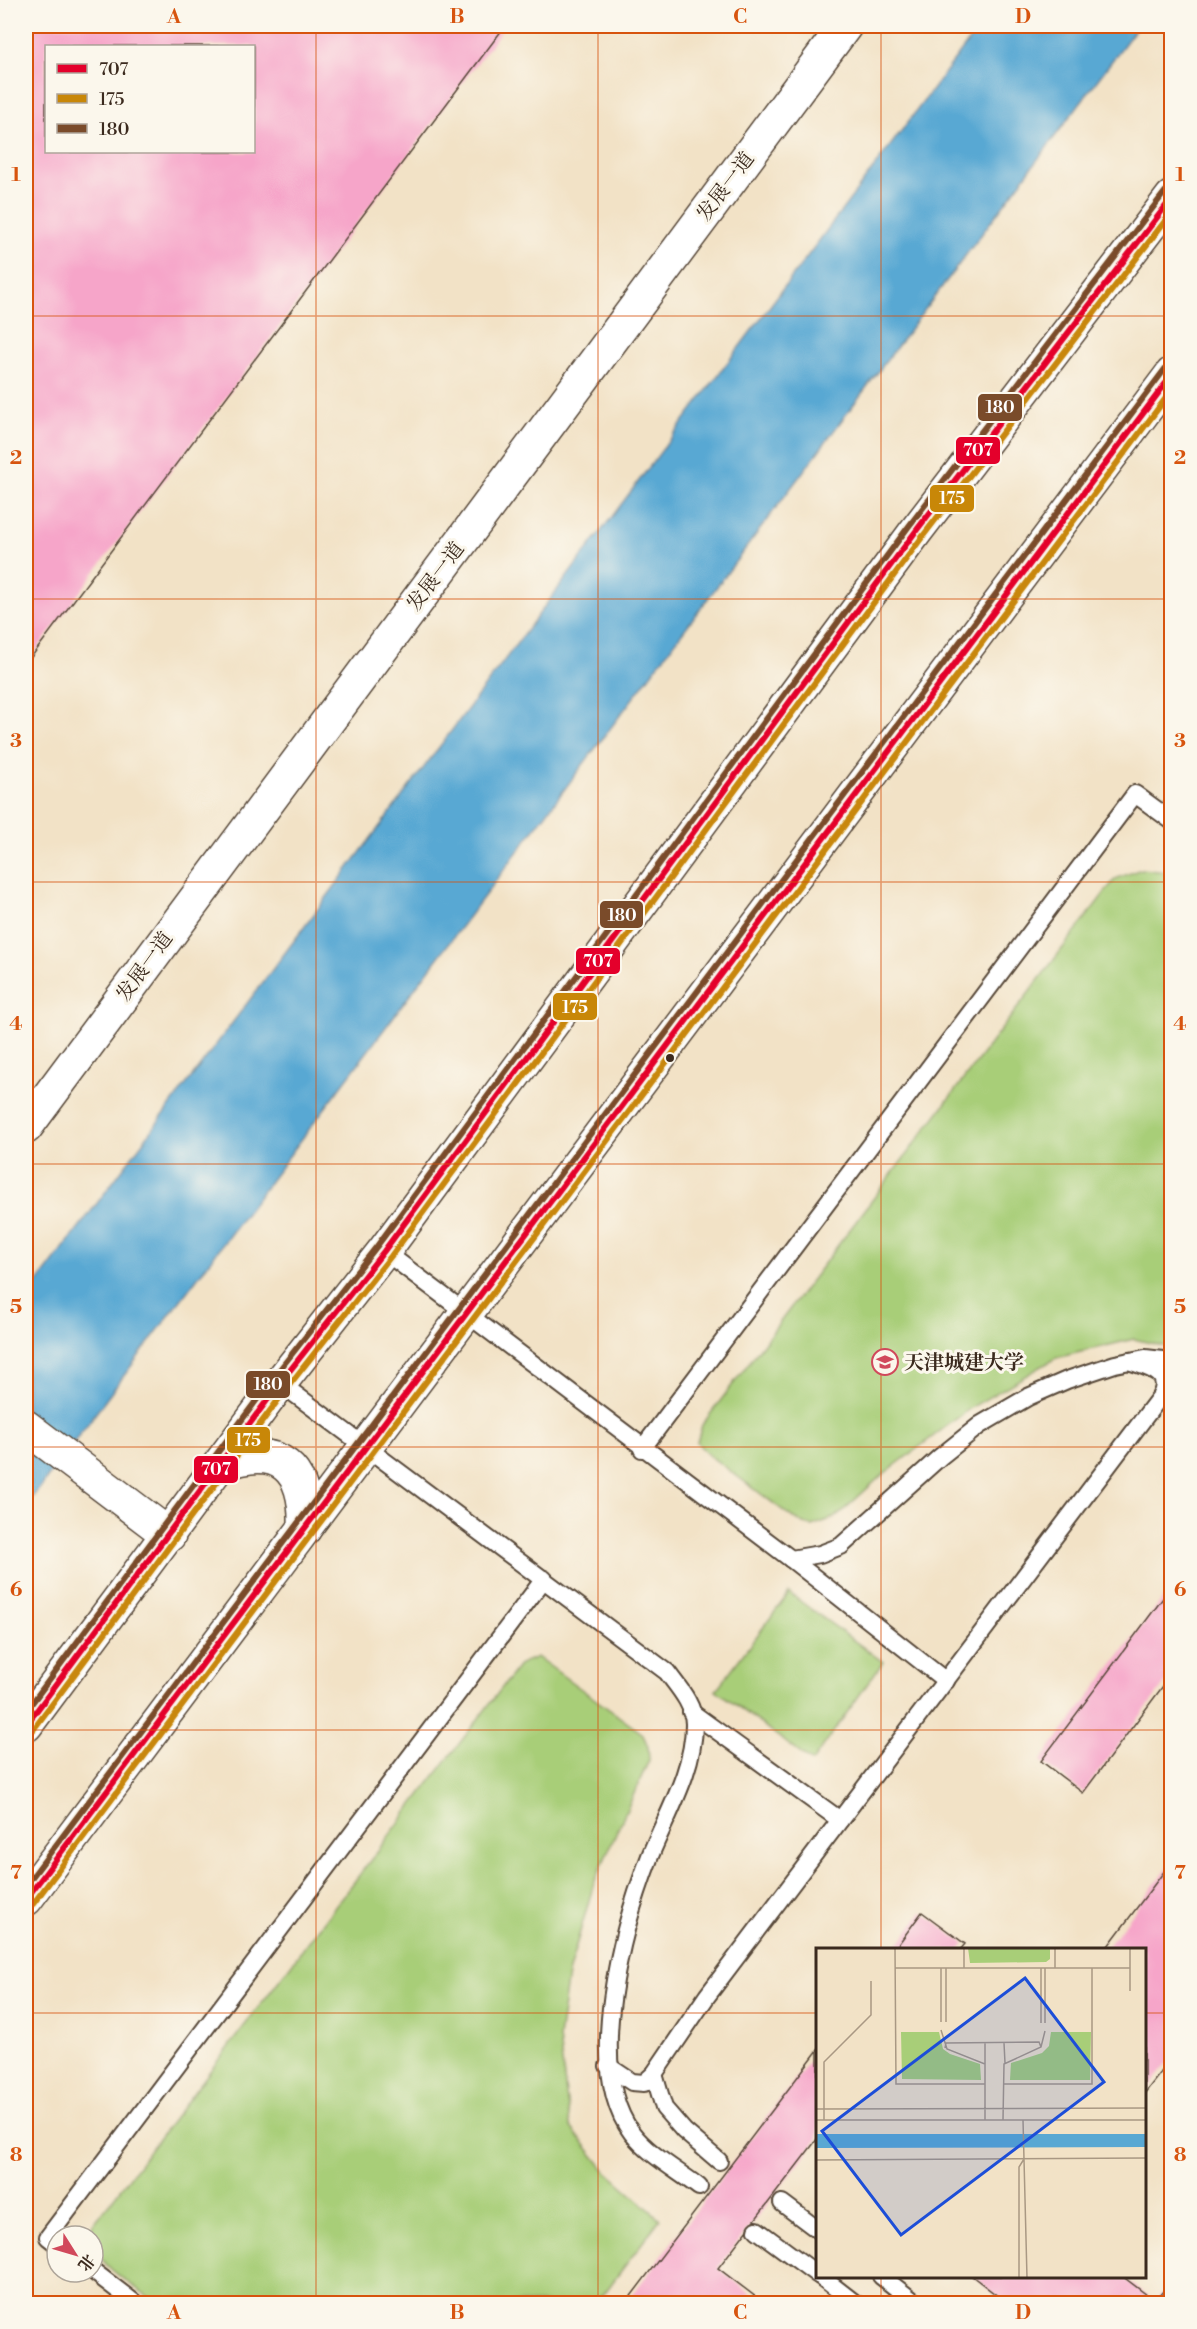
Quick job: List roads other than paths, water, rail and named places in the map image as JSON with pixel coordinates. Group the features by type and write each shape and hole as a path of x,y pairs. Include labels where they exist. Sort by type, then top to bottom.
{"main road":[{"name":"发展一道","path":"26,1127 844,26"},
{"path":"26,1725 222,1465 280,1383 384,1251 909,540 1172,197"},
{"path":"26,1899 1172,374"},
{"path":"26,1427 168,1535"},
{"path":"222,1465 238,1458 256,1456 282,1461 299,1481 304,1495 305,1528"}],"lane":[{"path":"642,1449 1135,794 1172,822"},
{"path":"384,1251 946,1680"},
{"path":"790,1559 820,1554 842,1546 940,1457 980,1425 1028,1397 1067,1380 1129,1361 1145,1358 1172,1360"},
{"path":"608,2066 632,2082 644,2083 654,2074 707,1996 946,1680 1166,1401 1164,1379 1154,1370 1129,1361"},
{"path":"280,1383 667,1672 686,1697 694,1721 692,1743 684,1779 649,1860 632,1911 614,1991 608,2066 617,2106 632,2133 646,2147 699,2187"},
{"path":"58,2224 544,1579"},
{"path":"691,1712 840,1820"},
{"path":"654,2074 664,2108 684,2131 719,2161"},
{"path":"782,2203 816,2228"},
{"path":"757,2230 816,2274"},
{"path":"822,2278 856,2304"},
{"path":"881,2278 917,2304"},
{"path":"105,2280 136,2304"}],"water":[{"path":"980,26 1138,26 26,1506 26,1298"}],"place":[{"name":"天津城建大学","path":"885,1362"}]}
